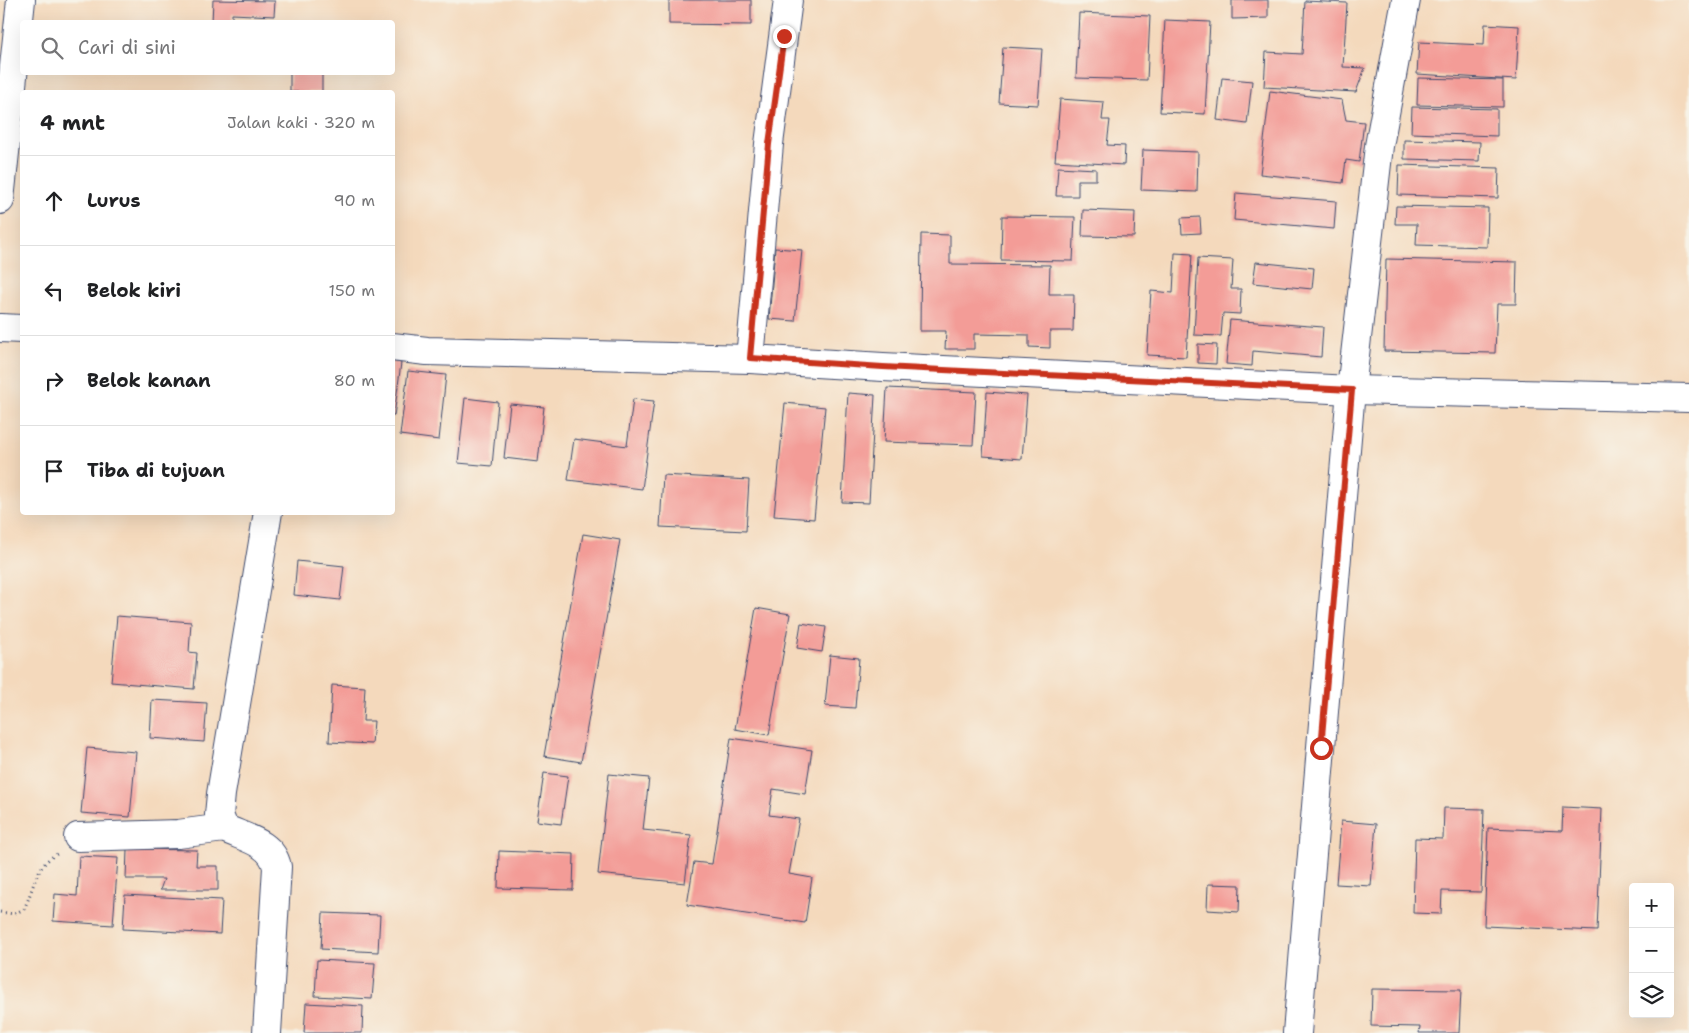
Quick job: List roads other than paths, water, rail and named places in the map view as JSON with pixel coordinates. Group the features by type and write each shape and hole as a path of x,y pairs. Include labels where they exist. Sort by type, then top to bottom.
{"street":[{"path":"0,200 22,0"},
{"path":"750,358 769,144 788,0"},
{"path":"1297,1033 1352,390 1379,146 1406,0"},
{"path":"0,328 20,329"},
{"path":"395,347 427,350 750,358 874,367 1352,390 1689,398"},
{"path":"224,828 219,814 221,794 268,515"},
{"path":"78,837 178,834 224,828 253,840 275,857 278,867 266,1033"}]}
